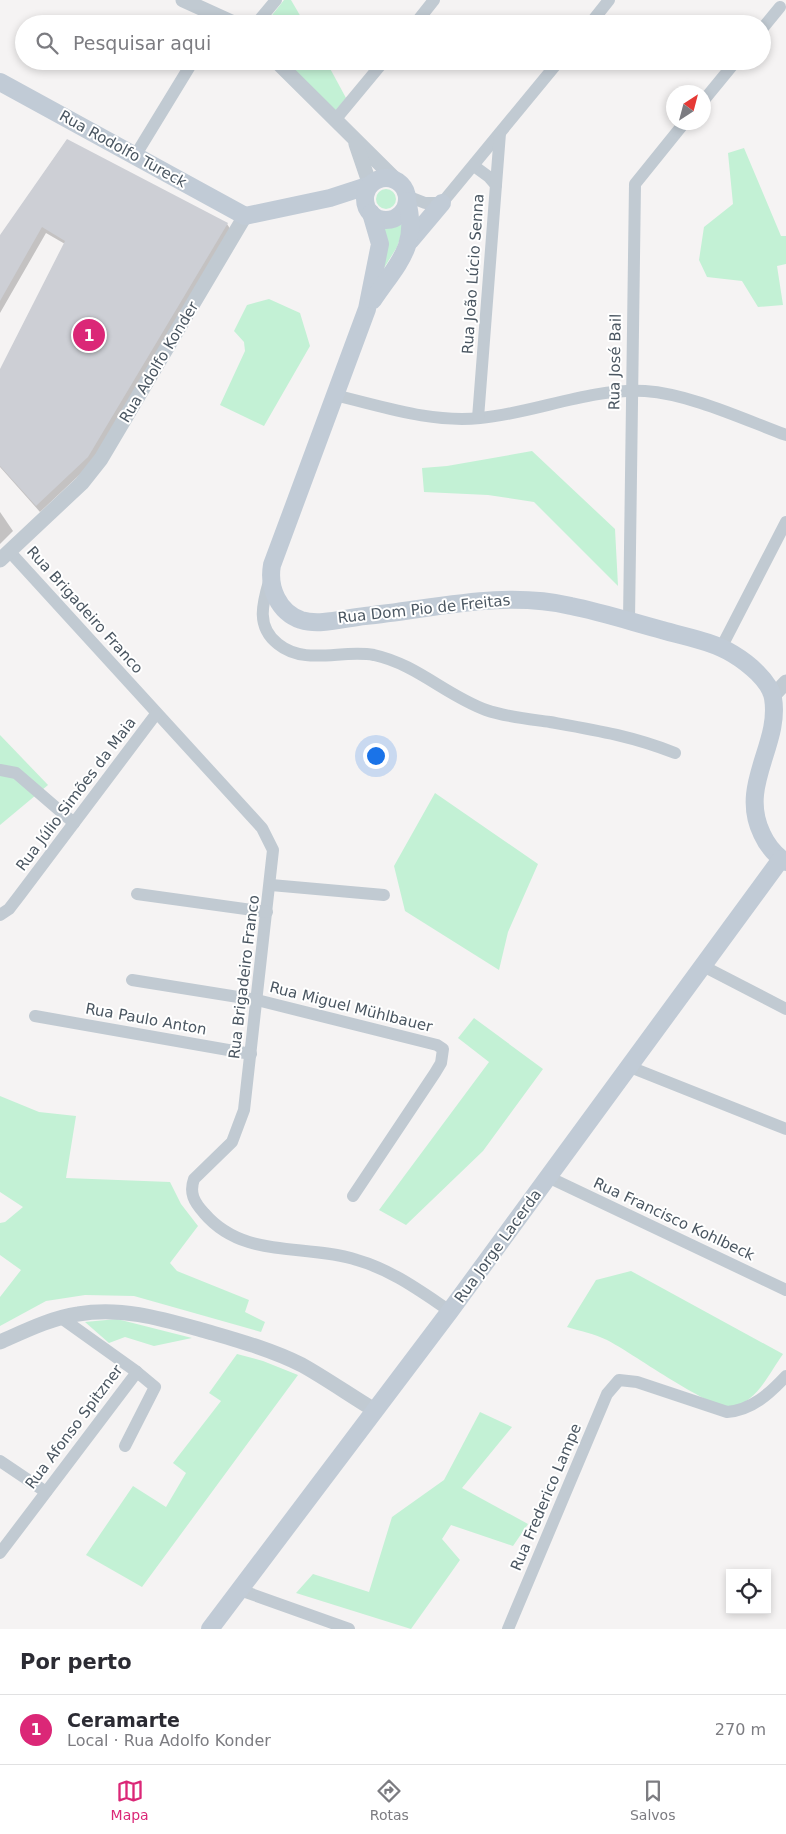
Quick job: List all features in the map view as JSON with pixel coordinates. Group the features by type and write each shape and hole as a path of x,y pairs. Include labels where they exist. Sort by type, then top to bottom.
{"main road":[{"name":"Rua Rodolfo Tureck","path":"0,82 245,216"},
{"path":"245,216 330,198 386,178 404,193 411,218 410,240"},
{"path":"270,578 277,549 367,309 380,244 365,199 370,185"},
{"path":"330,198 369,209 376,217 389,219 401,213 404,193"},
{"path":"367,309 410,240 442,203"},
{"name":"Rua Dom Pio de Freitas","path":"270,578 272,591 287,612 309,622 503,599 551,602 628,621 721,648 734,654 758,675 773,696"},
{"path":"773,696 774,713 758,773 754,806 758,827 766,844 784,861"},
{"name":"Rua Jorge Lacerda","path":"210,1629 376,1411 703,966 784,861"}],"street":[{"path":"184,0 216,15"},
{"path":"264,15 276,0"},
{"path":"422,15 434,0"},
{"path":"597,15 609,0"},
{"path":"771,17 779,6"},
{"path":"135,156 188,70"},
{"path":"285,70 355,140 404,193 426,203 442,203 552,70"},
{"path":"335,120 377,70"},
{"path":"711,91 729,70"},
{"name":"Rua José Bail","path":"628,621 635,184 679,130"},
{"name":"Rua João Lúcio Senna","path":"478,418 500,133"},
{"path":"355,140 370,185"},
{"path":"474,166 496,185"},
{"name":"Rua Adolfo Konder","path":"5,555 82,482 101,459 245,216"},
{"path":"334,395 420,415 448,418 478,418 609,393 653,392 677,397 786,434"},
{"path":"721,648 786,522"},
{"name":"Rua Brigadeiro Franco","path":"5,555 156,714 267,835 274,858 242,1121 232,1142 194,1179 192,1192 198,1206 220,1229 239,1240 262,1247 326,1253 355,1259 394,1275 450,1311"},
{"path":"270,578 263,604 263,624 272,639 291,652 308,656 360,653 374,655 401,664 486,710 622,735 675,753"},
{"path":"773,696 786,682"},
{"name":"Rua Júlio Simões da Maia","path":"0,915 9,909 20,896 156,714"},
{"path":"0,770 16,773 74,823"},
{"path":"271,885 384,895"},
{"path":"137,894 267,912"},
{"path":"703,966 786,1009"},
{"path":"132,980 257,1000"},
{"name":"Rua Miguel Mühlbauer","path":"257,1000 437,1045 443,1049 443,1055 438,1068 353,1196"},
{"name":"Rua Paulo Anton","path":"35,1016 251,1054"},
{"path":"630,1067 786,1129"},
{"name":"Rua Francisco Kohlbeck","path":"548,1177 786,1290"},
{"path":"0,1342 60,1317 95,1312 135,1314 245,1343 302,1366 376,1411"},
{"name":"Rua Afonso Spitzner","path":"0,1554 137,1372 60,1317"},
{"path":"125,1446 155,1386 137,1372"},
{"name":"Rua Frederico Lampe","path":"508,1629 607,1394 619,1380 637,1382 727,1412 739,1411 759,1401 786,1376"},
{"path":"0,1461 46,1492"},
{"path":"240,1590 349,1629"}],"green space":[{"path":"284,0 291,0 300,15 272,15"},
{"path":"293,70 331,70 346,98 335,111"},
{"path":"744,148 781,236 786,236 786,264 777,266 783,305 758,307 742,281 707,277 699,260 704,227 733,204 728,153"},
{"path":"386,189 393,192 396,199 393,206 386,209 379,206 376,199 379,192"},
{"path":"405,224 397,247 376,281 384,247 385,228"},
{"path":"269,299 300,313 310,346 264,426 220,405 245,351 244,342 234,331 247,305"},
{"path":"532,451 615,529 618,586 534,502 488,495 424,492 422,468 447,466"},
{"path":"0,735 48,785 0,825"},
{"path":"435,793 538,864 508,932 499,970 405,911 394,866"},
{"path":"474,1018 543,1069 483,1151 406,1225 379,1210 489,1062 458,1038"},
{"path":"0,1096 39,1112 76,1116 66,1178 170,1182 181,1204 198,1226 170,1263 177,1271 249,1300 245,1312 265,1322 261,1332 134,1296 85,1295 46,1301 0,1326 0,1297 21,1270 0,1255 0,1223 5,1222 23,1207 0,1192"},
{"path":"631,1271 783,1354 755,1394 740,1405 731,1407 720,1405 688,1390 607,1340 567,1327 596,1280"},
{"path":"117,1319 192,1338 154,1346 125,1337 109,1343 85,1322"},
{"path":"237,1354 263,1361 298,1375 142,1587 86,1555 133,1486 166,1507 186,1473 173,1463 221,1401 209,1393"},
{"path":"480,1412 512,1427 462,1488 528,1524 513,1546 451,1525 442,1539 460,1560 411,1629 296,1593 313,1574 369,1592 392,1517 444,1480"}],"building":[{"path":"67,139 228,223 88,457 36,506 0,466 0,369 65,241 42,227 0,301 0,235"}],"place":[{"name":"Ceramarte","path":"89,335"}]}
